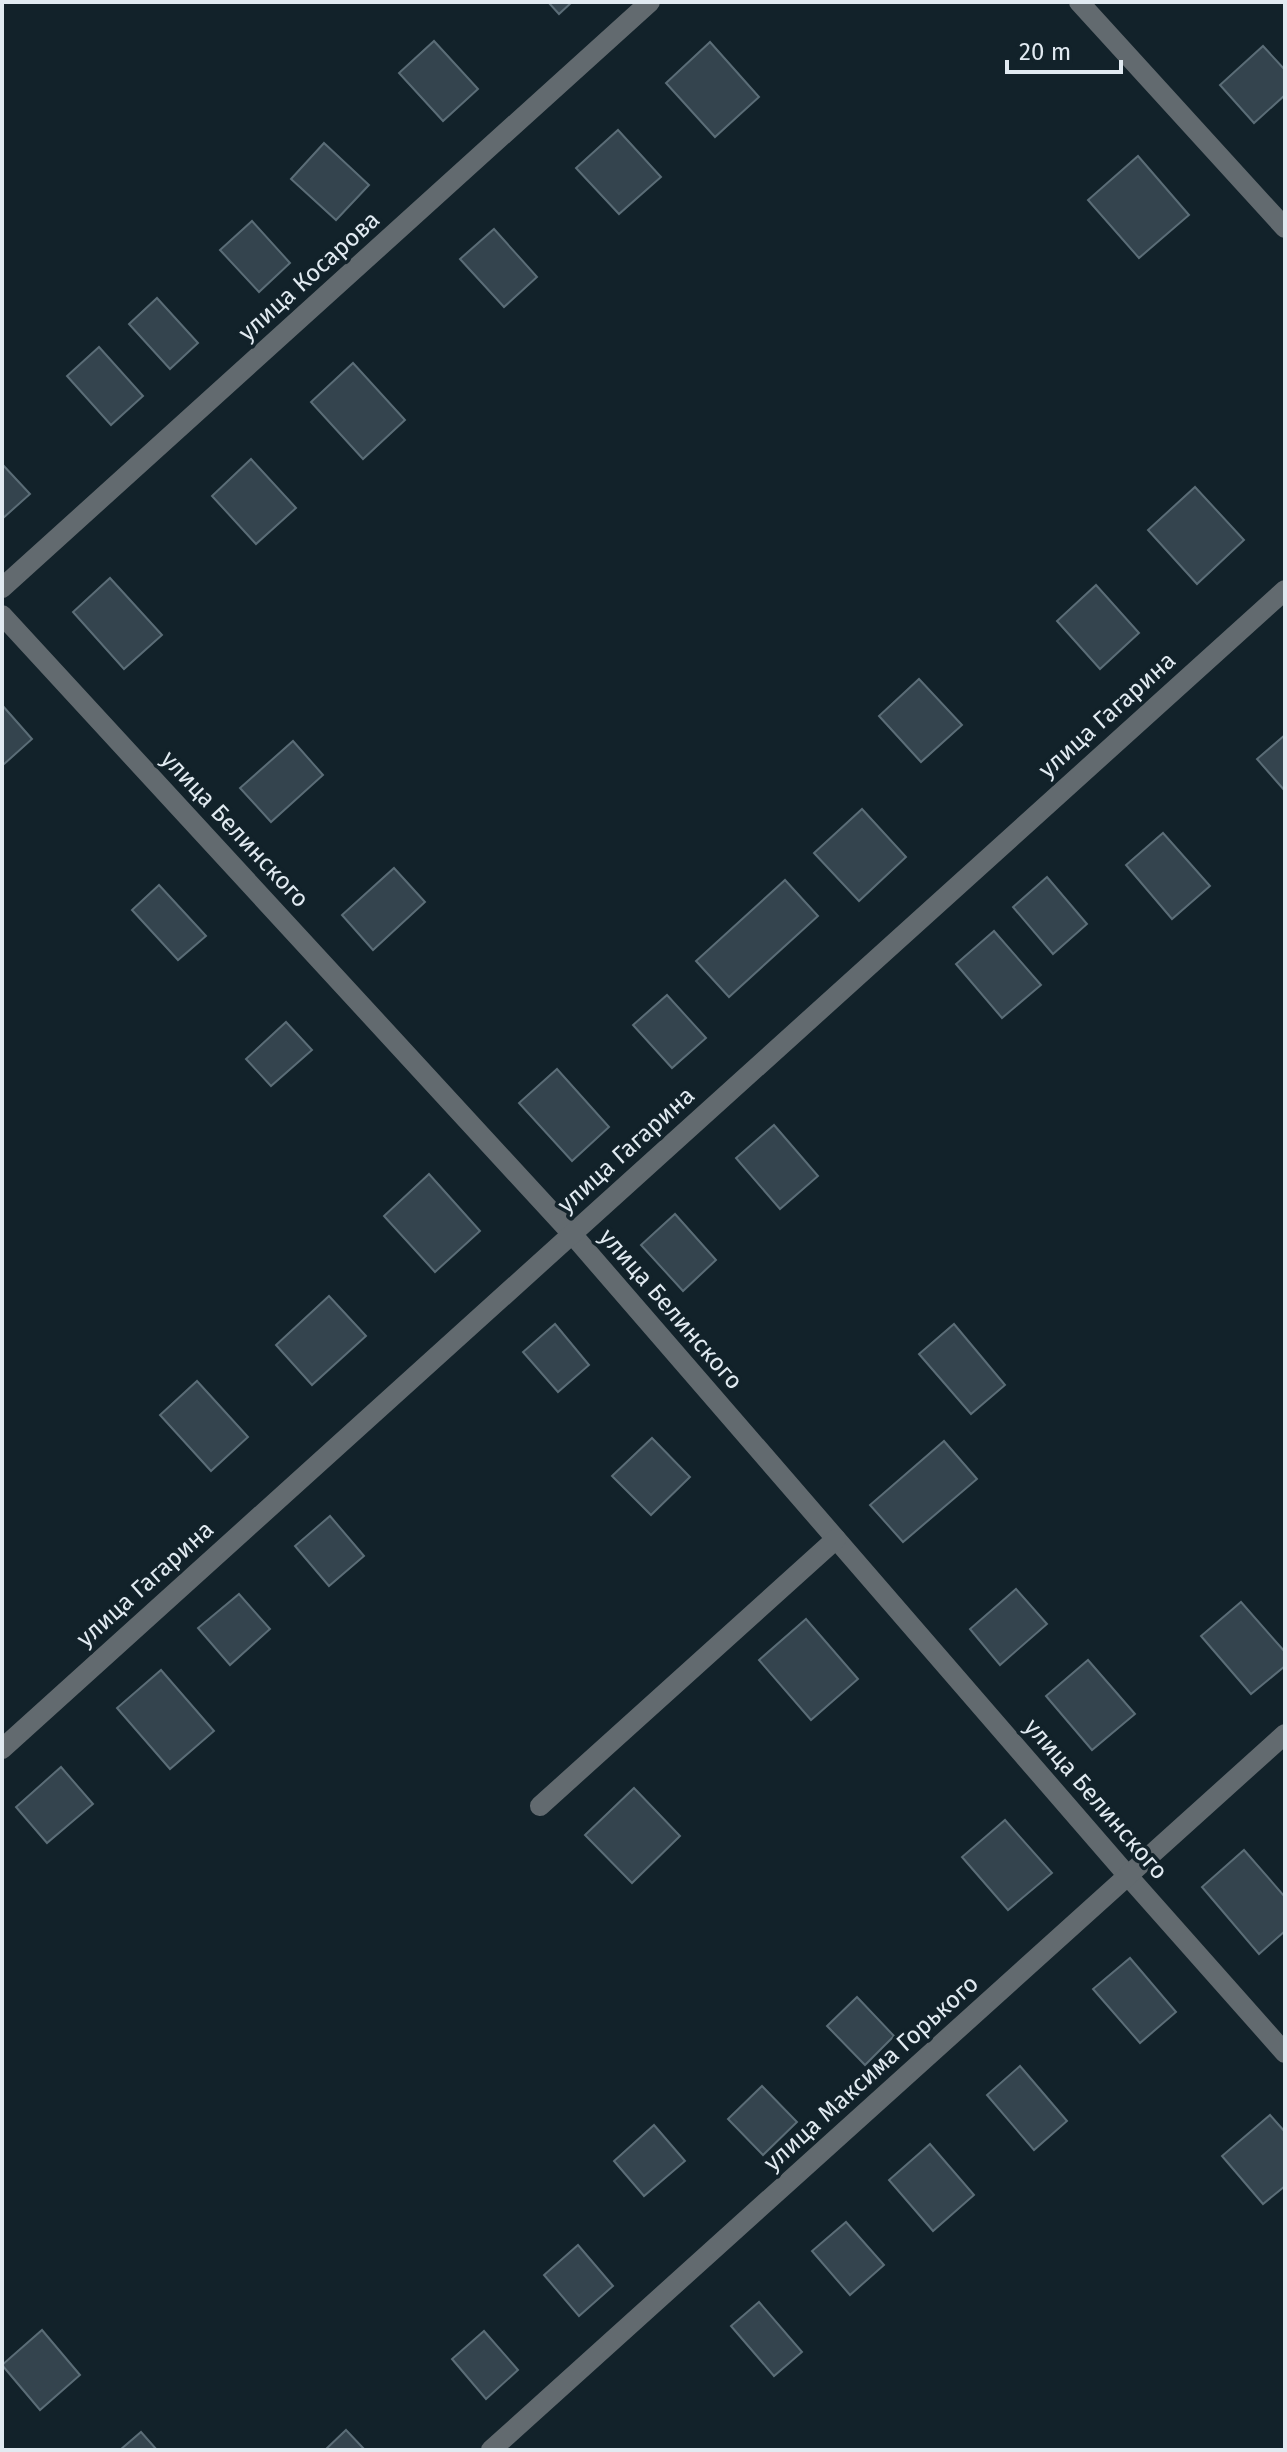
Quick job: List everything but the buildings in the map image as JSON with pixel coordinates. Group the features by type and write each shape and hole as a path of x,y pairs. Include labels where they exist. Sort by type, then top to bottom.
{"street":[{"name":"улица Косарова","path":"2,588 650,2"},
{"path":"1079,2 1285,228"},
{"name":"улица Гагарина","path":"2,1749 1285,590"},
{"name":"улица Белинского","path":"2,615 572,1234 1285,2053"},
{"path":"540,1806 836,1539"},
{"name":"улица Максима Горького","path":"491,2450 1285,1734"}]}
